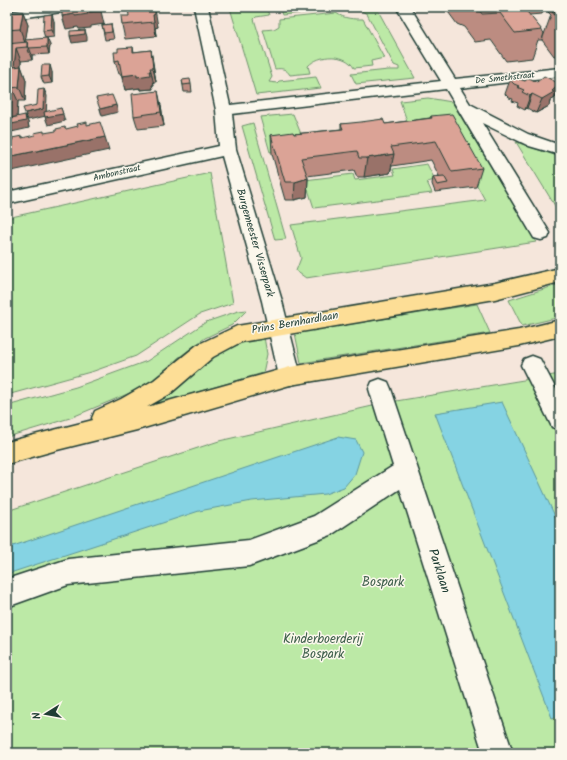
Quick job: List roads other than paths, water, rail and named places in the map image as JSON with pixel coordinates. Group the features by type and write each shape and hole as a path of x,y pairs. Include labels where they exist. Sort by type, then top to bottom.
{"main road":[{"name":"Prins Bernhardlaan","path":"57,439 129,406 162,387 205,351 237,334 495,291 560,275"},
{"name":"Prins Bernhardlaan","path":"7,453 57,439 137,420 290,376 519,338 560,328"}],"street":[{"path":"7,16 68,7"},
{"name":"Burgemeester Visserpark","path":"201,7 224,110 228,149 278,326 290,376"},
{"path":"403,7 462,106 541,233"},
{"name":"De Smethstraat","path":"450,84 560,72"},
{"path":"224,110 450,84"},
{"path":"462,106 510,132 560,150"},
{"name":"Ambonstraat","path":"7,198 228,149"},
{"path":"532,365 560,420"},
{"name":"Parklaan","path":"380,389 498,753"},
{"path":"7,592 68,572 249,553 322,526 407,471"}],"water":[{"path":"502,402 560,527 560,716 552,718 435,413"},
{"path":"338,437 356,440 362,452 355,474 344,487 325,494 252,501 199,511 7,574 7,548"}],"park label":[{"name":"Bospark","path":"383,582"},
{"name":"Kinderboerderij Bospark","path":"323,646"}]}
